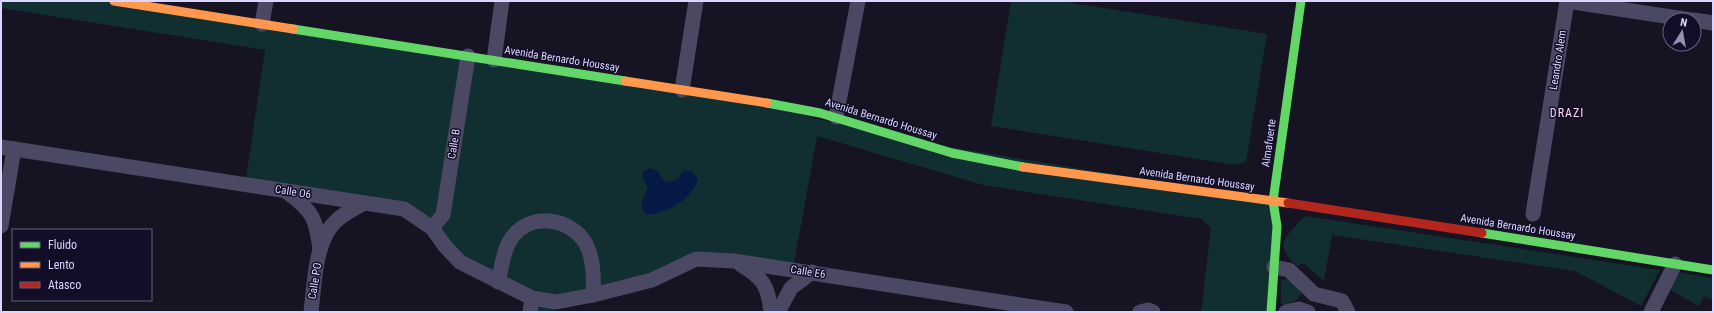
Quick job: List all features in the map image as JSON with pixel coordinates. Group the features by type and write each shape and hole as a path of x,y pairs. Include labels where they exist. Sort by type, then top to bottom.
{"main road":[{"name":"Avenida Bernardo Houssay","path":"114,1 801,108 836,117 890,137 975,158 1035,169 1273,201 1713,270"},
{"name":"Almafuerte","path":"1271,312 1277,226 1273,201 1301,1"}],"street":[{"path":"262,24 266,1"},
{"path":"494,60 502,1"},
{"path":"682,90 696,1"},
{"path":"836,117 858,1"},
{"path":"1567,1 1662,15"},
{"name":"Leandro Alem","path":"1533,214 1567,1"},
{"path":"1702,21 1713,23"},
{"name":"Calle B","path":"432,228 443,215 468,56"},
{"path":"1,226 7,148"},
{"name":"Calle O6","path":"7,148 404,209 432,228 445,246 460,262 498,282 531,305 555,307"},
{"name":"Calle PO","path":"284,191 305,205 316,223 320,250"},
{"name":"Calle PO","path":"311,312 320,250 329,228 346,213 364,203"},
{"path":"498,282 506,250 513,236 522,226 535,220 548,220 576,231 586,244 592,261 593,295"},
{"name":"Calle E6","path":"555,307 593,295 652,280 696,259 734,261 812,272 1061,312"},
{"path":"734,261 758,275 769,293 772,312"},
{"path":"1651,312 1674,264"},
{"path":"1274,267 1288,270 1314,294 1342,301 1348,312"},
{"path":"778,312 791,288 812,272"},
{"path":"1298,311 1308,303 1314,294"},
{"path":"1140,312 1148,310 1153,312"}],"green space":[{"path":"1,1 114,1 728,97 891,137 1273,201 1271,312 1201,312 1211,228 1201,219 983,185 817,136 793,270 696,259 556,302 554,312 530,312 532,298 484,275 404,209 245,185 265,50 1,8"},
{"path":"1011,1 1060,1 1267,34 1246,162 1235,165 991,126"},
{"path":"1305,216 1660,270 1641,306 1575,271 1332,235 1324,281 1303,263 1297,266 1289,258 1285,251 1284,240 1292,229"},
{"path":"1678,272 1713,278 1713,300 1704,296 1699,306 1669,289"},
{"path":"1288,278 1301,289 1302,293 1296,301 1284,305 1281,302 1281,281"}],"water":[{"path":"650,168 658,171 661,178 667,182 678,179 683,171 691,171 698,179 690,193 678,204 655,214 647,215 644,213 641,204 648,188 643,179 643,171"}],"traffic: fast":[{"path":"1271,312 1277,226 1273,201 1301,1"},
{"path":"293,29 625,81"},
{"path":"767,103 820,113 952,153 1023,167"},
{"path":"1482,233 1713,270"}],"traffic: slow":[{"path":"114,1 293,29"},
{"path":"625,81 767,103"},
{"path":"1023,167 1288,203"}],"traffic: jam":[{"path":"1288,203 1482,233"}],"district":[{"name":"DRAZI","path":"1567,113"}]}
